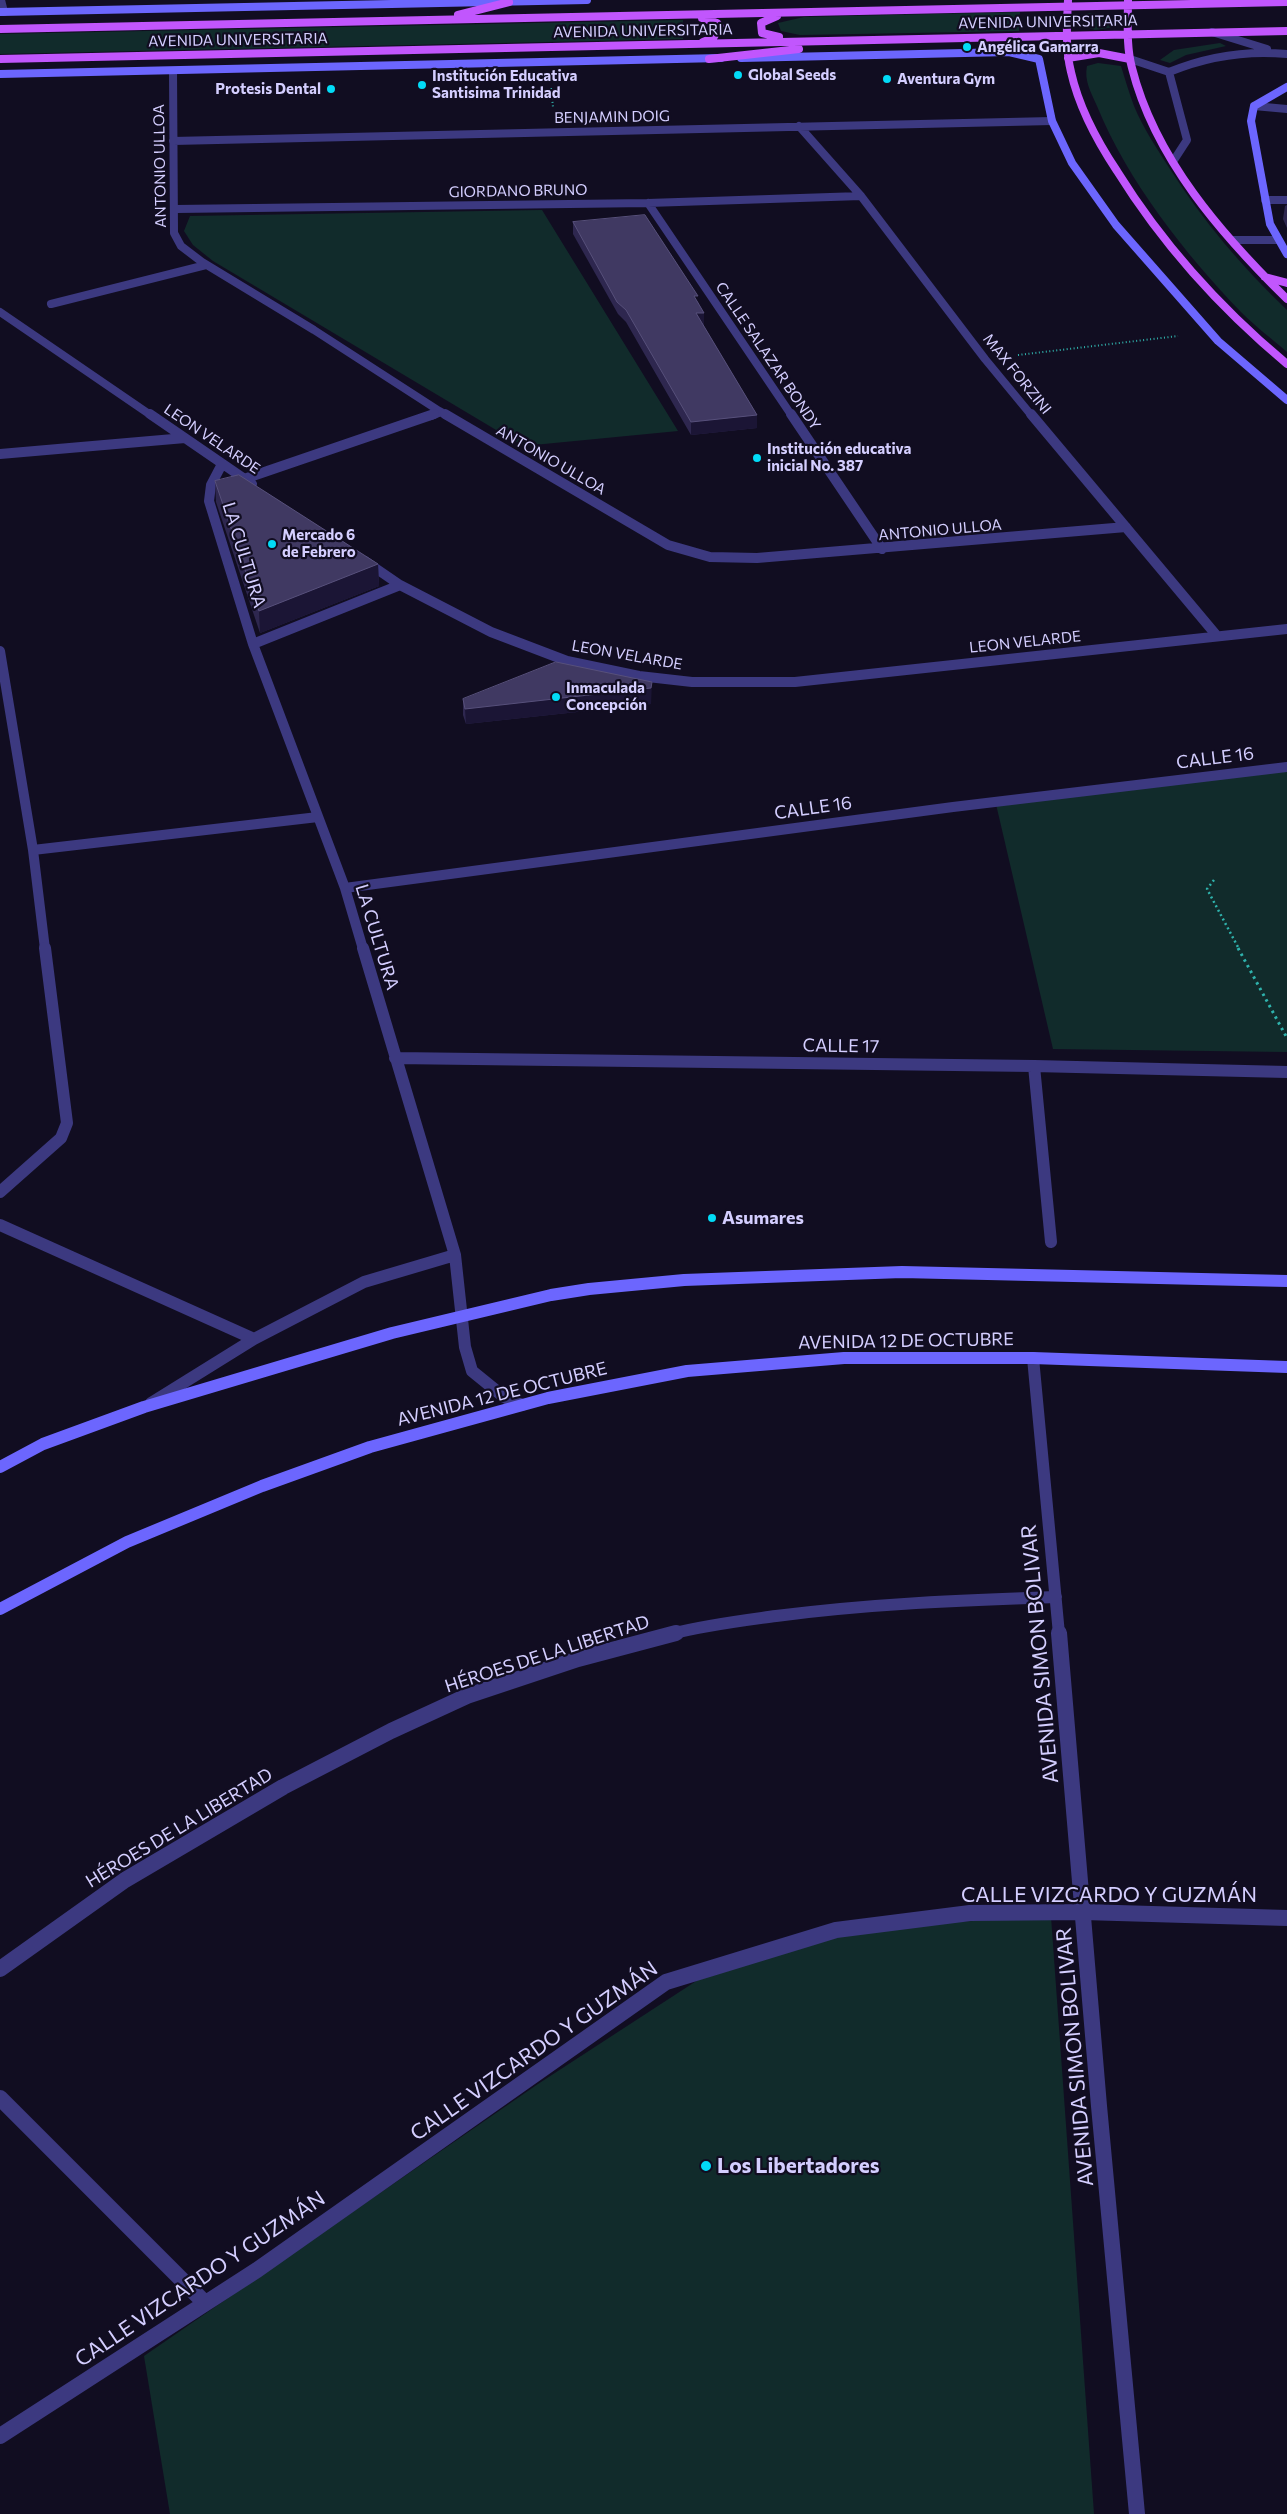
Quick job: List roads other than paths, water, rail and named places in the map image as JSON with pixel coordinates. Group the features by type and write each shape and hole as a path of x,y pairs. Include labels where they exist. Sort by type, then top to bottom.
{"main road":[{"name":"AVENIDA UNIVERSITARIA","path":"2,12 587,0"},
{"path":"440,20 509,2"},
{"name":"AVENIDA UNIVERSITARIA","path":"0,30 787,13 1068,4 1287,2"},
{"path":"1128,3 1130,59 1149,114 1174,160 1232,240 1264,277 1287,299"},
{"path":"1068,4 1068,58 1078,94 1100,142 1131,195 1161,237 1199,283 1234,319 1287,364"},
{"path":"787,13 761,23 762,33 799,41"},
{"path":"688,15 717,23 720,27 713,38 699,44"},
{"name":"AVENIDA UNIVERSITARIA","path":"0,59 1287,31"},
{"path":"709,58 882,39"},
{"name":"AVENIDA UNIVERSITARIA","path":"0,74 1009,52 1025,54 1038,59 1052,121"},
{"path":"1068,58 1098,53 1130,59"},
{"path":"1287,87 1254,106 1251,121 1270,224 1287,254"},
{"path":"1052,121 1072,163 1116,225 1210,332 1287,400"},
{"path":"1264,277 1287,283"},
{"path":"0,1467 43,1444 144,1407 392,1333 551,1295 589,1289 714,1279 902,1272 1287,1281"},
{"name":"AVENIDA 12 DE OCTUBRE","path":"0,1609 127,1542 262,1486 370,1447 522,1405 686,1371 844,1358 1033,1358 1287,1366"}],"street":[{"path":"1,0 2,12"},
{"path":"1212,32 1287,54"},
{"path":"1130,59 1169,72 1195,60 1227,53 1276,52"},
{"name":"ANTONIO ULLOA","path":"173,70 176,209 174,233 181,246 206,265 314,330 441,412 668,545 710,557 757,558 1126,527"},
{"path":"1169,72 1187,140 1174,160"},
{"path":"1254,106 1287,109"},
{"name":"BENJAMIN DOIG","path":"174,142 1052,121"},
{"name":"MAX FORZINI","path":"799,126 861,196 985,359 1217,636"},
{"name":"GIORDANO BRUNO","path":"176,209 648,203 861,196"},
{"path":"1265,200 1287,200"},
{"name":"CALLE SALAZAR BONDY","path":"648,203 882,549"},
{"path":"1232,240 1278,240"},
{"path":"51,304 206,265"},
{"name":"LEON VELARDE","path":"0,312 261,490"},
{"path":"244,479 441,412"},
{"path":"0,454 185,438"},
{"name":"LA CULTURA","path":"222,464 211,484 209,501 253,644 345,888 455,1255 465,1347 472,1371 504,1397 522,1405"},
{"name":"LEON VELARDE","path":"359,557 400,585 491,632 567,662 639,676 692,682 795,682 1287,629"},
{"path":"253,644 400,585"},
{"path":"0,651 33,850 67,1123 61,1138 0,1192"},
{"name":"CALLE 16","path":"345,888 953,807 1287,767"},
{"path":"33,850 318,817"},
{"name":"CALLE 17","path":"395,1058 1034,1066 1287,1072"},
{"path":"1034,1066 1051,1242"},
{"path":"0,1226 254,1339"},
{"path":"144,1407 254,1339 364,1282 455,1255"},
{"name":"AVENIDA SIMON BOLIVAR","path":"1033,1358 1137,2514"},
{"name":"HÉROES DE LA LIBERTAD","path":"0,1969 125,1880 194,1838 283,1787 390,1731 467,1696 578,1659 701,1626 823,1610 943,1601 1056,1597"},
{"name":"CALLE VIZCARDO Y GUZMÁN","path":"0,2436 257,2270 666,1982 836,1930 970,1913 1084,1912 1287,1918"},
{"path":"0,2098 205,2303"}],"place":[{"name":"Angélica Gamarra","path":"967,47"},
{"name":"Global Seeds","path":"738,75"},
{"name":"Aventura Gym","path":"887,79"},
{"name":"Institución Educativa Santisima Trinidad","path":"422,85"},
{"name":"Protesis Dental","path":"331,89"},
{"name":"Institución educativa inicial No. 387","path":"757,458"},
{"name":"Mercado 6 de Febrero","path":"272,544"},
{"name":"Inmaculada Concepción","path":"556,697"},
{"name":"Asumares","path":"712,1218"},
{"name":"Los Libertadores","path":"706,2166"}]}
